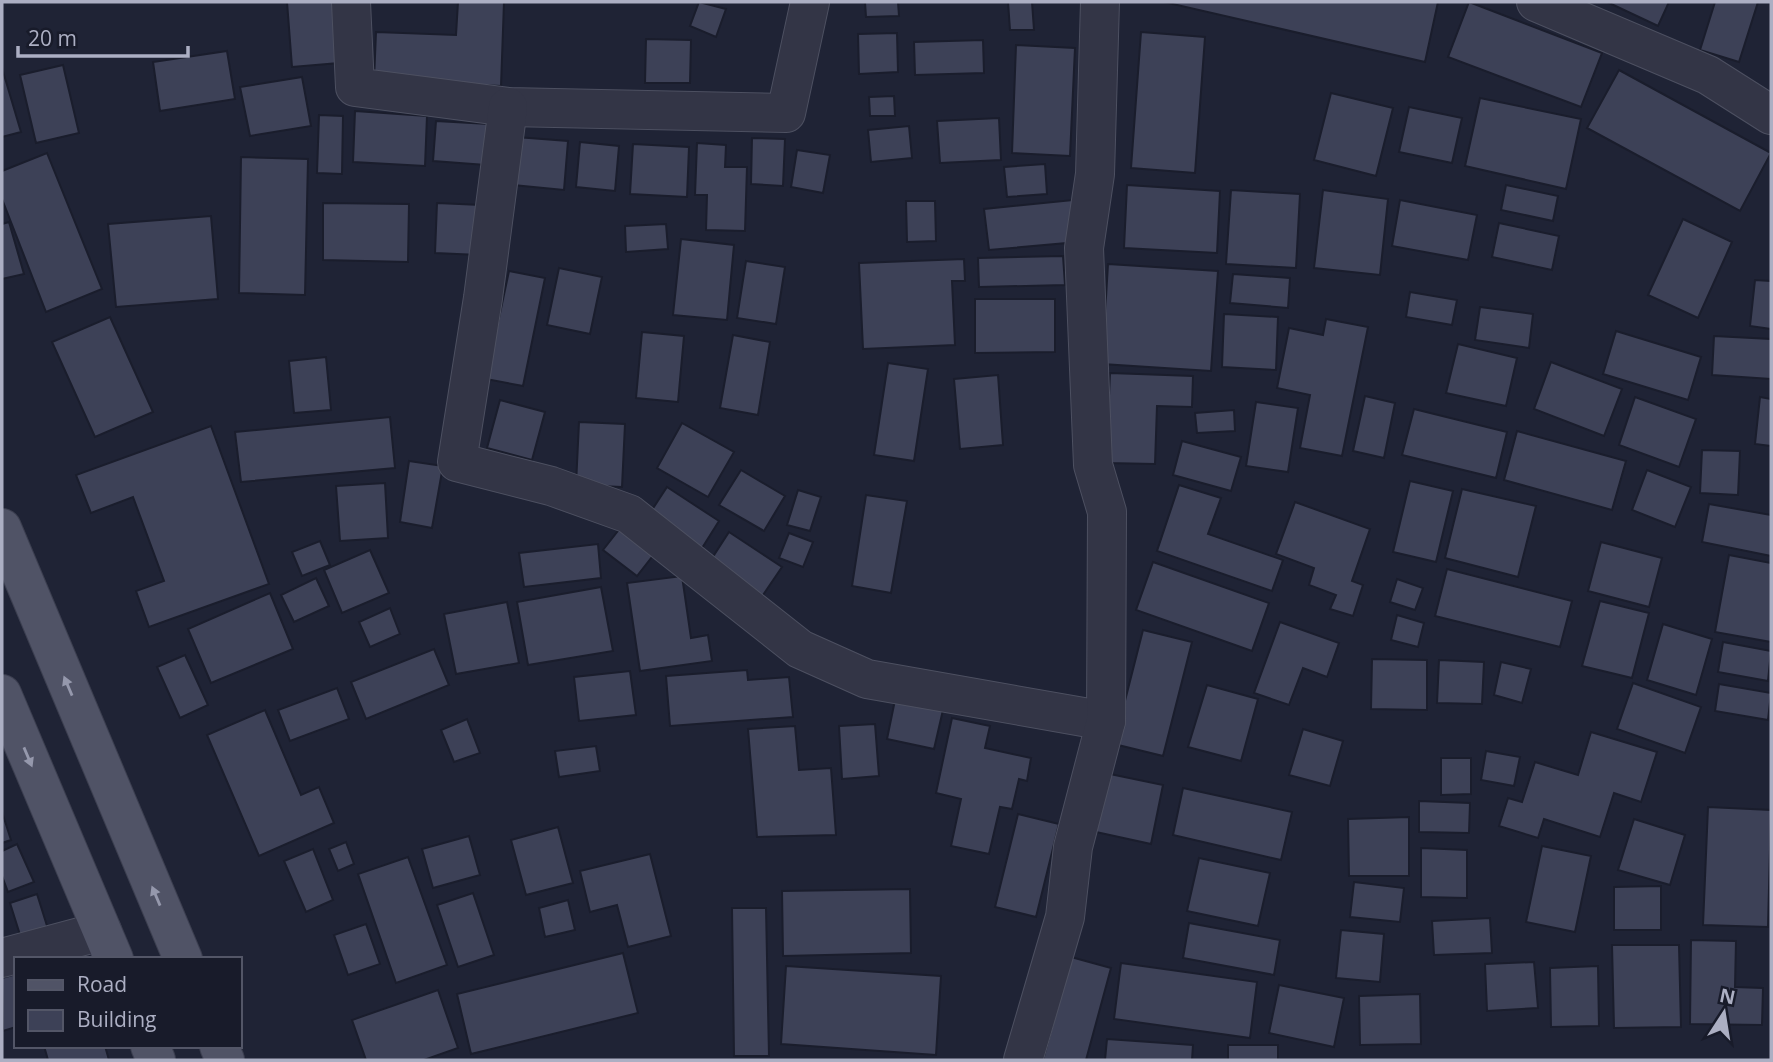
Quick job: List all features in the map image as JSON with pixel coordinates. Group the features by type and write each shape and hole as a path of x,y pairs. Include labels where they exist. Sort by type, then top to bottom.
{"main road":[{"path":"2,528 182,957"},
{"path":"2,694 108,945"}],"street":[{"path":"351,2 355,87 508,107 786,113 810,2"},
{"path":"1023,1060 1065,917 1073,847 1106,721 1107,512 1093,464 1084,248 1095,174 1100,2"},
{"path":"1536,2 1708,75 1771,115"},
{"path":"508,107 483,298 457,462 551,486 629,514 800,649 867,679 1106,721"},
{"path":"2,958 108,945"}],"building":[{"path":"287,2 334,2 339,63 292,67"},
{"path":"458,2 504,2 501,86 374,80 376,32 456,35"},
{"path":"699,2 726,9 716,37 690,26"},
{"path":"865,2 898,2 899,16 866,17"},
{"path":"1008,2 1032,2 1034,30 1010,30"},
{"path":"1164,2 1438,2 1425,62"},
{"path":"1469,2 1602,53 1581,107 1448,57"},
{"path":"1607,2 1669,2 1658,26"},
{"path":"1715,2 1758,2 1739,62 1700,50"},
{"path":"1141,32 1205,37 1195,173 1131,168"},
{"path":"897,33 898,72 859,74 858,34"},
{"path":"646,39 691,40 690,83 645,83"},
{"path":"983,40 984,73 915,75 914,42"},
{"path":"1016,45 1075,48 1070,156 1012,153"},
{"path":"227,51 235,99 160,111 153,62"},
{"path":"63,65 79,133 36,143 20,75"},
{"path":"2,68 21,132 2,137"},
{"path":"1619,70 1771,153 1740,211 1587,128"},
{"path":"302,77 311,126 250,136 240,87"},
{"path":"1331,93 1393,108 1376,176 1314,160"},
{"path":"894,96 895,116 870,116 869,97"},
{"path":"1480,98 1581,119 1566,189 1465,166"},
{"path":"1409,107 1462,118 1452,163 1399,152"},
{"path":"355,111 427,116 425,166 353,162"},
{"path":"319,115 343,116 342,174 317,173"},
{"path":"999,118 1001,160 940,163 937,121"},
{"path":"436,121 489,124 486,165 433,161"},
{"path":"909,126 912,158 871,162 868,130"},
{"path":"516,137 568,141 564,190 513,185"},
{"path":"752,138 785,139 783,186 751,184"},
{"path":"580,142 619,146 615,191 576,187"},
{"path":"697,143 726,145 725,167 747,167 745,231 706,230 707,195 695,195"},
{"path":"633,144 689,147 687,197 630,194"},
{"path":"797,150 830,155 823,193 791,187"},
{"path":"47,153 102,289 46,312 2,199 2,171"},
{"path":"241,157 308,159 305,295 239,293"},
{"path":"1045,164 1047,194 1007,197 1004,167"},
{"path":"1127,185 1220,191 1217,253 1124,248"},
{"path":"1506,185 1558,196 1553,221 1501,210"},
{"path":"1231,190 1300,194 1296,268 1226,264"},
{"path":"1323,190 1388,199 1380,275 1314,268"},
{"path":"1073,200 1078,242 989,250 984,209"},
{"path":"1400,200 1477,215 1468,260 1392,246"},
{"path":"906,201 935,201 936,241 907,242"},
{"path":"323,203 409,204 408,262 323,260"},
{"path":"437,203 481,205 479,255 435,253"},
{"path":"211,216 218,299 116,307 108,224"},
{"path":"1683,219 1732,242 1698,318 1648,295"},
{"path":"9,222 24,274 2,279 2,224"},
{"path":"1499,223 1559,236 1552,270 1492,257"},
{"path":"666,224 668,249 626,252 625,226"},
{"path":"681,239 734,245 727,320 673,315"},
{"path":"1063,256 1065,285 979,287 978,258"},
{"path":"964,259 965,281 952,281 955,345 863,349 859,263"},
{"path":"746,261 785,267 776,324 737,318"},
{"path":"1108,264 1218,271 1211,371 1102,364"},
{"path":"559,268 602,277 590,334 547,325"},
{"path":"509,271 545,278 523,386 486,379"},
{"path":"1233,274 1290,278 1288,308 1230,303"},
{"path":"1755,280 1771,281 1771,329 1750,326"},
{"path":"1410,292 1457,300 1452,325 1406,317"},
{"path":"975,299 1055,299 1055,352 975,353"},
{"path":"1480,307 1533,314 1529,348 1475,340"},
{"path":"1224,314 1278,317 1276,370 1222,367"},
{"path":"110,317 153,412 95,437 52,342"},
{"path":"1326,319 1368,327 1342,456 1300,448 1310,395 1277,388 1289,328 1323,335"},
{"path":"1616,331 1701,357 1688,400 1603,374"},
{"path":"642,332 684,336 678,402 636,398"},
{"path":"733,335 770,342 758,415 720,408"},
{"path":"1714,336 1771,339 1771,379 1712,375"},
{"path":"1458,344 1517,358 1506,406 1446,393"},
{"path":"326,357 331,410 294,413 289,361"},
{"path":"1551,362 1622,389 1604,436 1534,409"},
{"path":"888,363 928,369 914,461 874,455"},
{"path":"1110,373 1193,376 1192,407 1157,406 1155,464 1106,463"},
{"path":"998,375 1003,445 960,449 954,379"},
{"path":"1365,396 1395,403 1384,458 1353,451"},
{"path":"1635,397 1696,419 1679,467 1619,445"},
{"path":"1760,397 1771,399 1771,446 1755,444"},
{"path":"500,400 545,412 532,460 487,448"},
{"path":"1256,402 1298,408 1288,472 1246,466"},
{"path":"1414,409 1507,432 1496,478 1402,455"},
{"path":"1234,410 1235,431 1197,433 1195,413"},
{"path":"390,417 395,468 241,482 235,432"},
{"path":"579,422 625,424 622,487 576,485"},
{"path":"682,423 734,452 708,497 657,468"},
{"path":"211,426 269,584 149,627 136,591 164,581 133,497 91,513 76,475"},
{"path":"1517,431 1626,461 1612,510 1504,480"},
{"path":"1182,441 1241,457 1231,491 1173,475"},
{"path":"1702,450 1740,451 1738,495 1700,493"},
{"path":"409,461 443,466 432,528 400,522"},
{"path":"741,470 785,496 764,531 719,505"},
{"path":"1647,470 1691,487 1675,527 1632,510"},
{"path":"1410,481 1453,491 1436,562 1393,552"},
{"path":"385,483 388,538 340,541 336,486"},
{"path":"1179,485 1221,498 1208,534 1283,560 1272,591 1157,551"},
{"path":"667,487 719,521 697,556 644,522"},
{"path":"1462,489 1536,506 1518,577 1445,558"},
{"path":"798,490 821,497 810,531 787,525"},
{"path":"866,495 907,501 891,593 852,586"},
{"path":"1295,502 1370,529 1352,581 1363,585 1353,616 1330,609 1336,595 1309,585 1314,568 1276,554"},
{"path":"1709,504 1771,515 1771,556 1702,542"},
{"path":"621,527 655,553 637,576 603,550"},
{"path":"729,532 782,567 759,601 707,566"},
{"path":"789,533 813,542 803,567 779,558"},
{"path":"320,541 330,565 302,576 292,552"},
{"path":"1601,542 1662,558 1649,607 1588,591"},
{"path":"598,544 601,578 524,587 519,553"},
{"path":"370,550 389,593 342,613 324,570"},
{"path":"1729,555 1771,563 1771,642 1715,632"},
{"path":"1153,562 1269,603 1252,651 1136,610"},
{"path":"1447,569 1572,601 1560,647 1435,616"},
{"path":"682,576 691,638 708,635 712,661 640,671 627,583"},
{"path":"316,578 329,606 294,622 281,595"},
{"path":"1397,579 1423,588 1415,610 1390,602"},
{"path":"601,587 613,651 528,665 517,602"},
{"path":"270,593 293,649 211,683 188,629"},
{"path":"1600,601 1649,613 1632,678 1582,666"},
{"path":"507,602 519,663 456,674 444,614"},
{"path":"390,608 400,634 370,647 359,622"},
{"path":"1397,615 1424,623 1418,647 1391,640"},
{"path":"1280,622 1339,643 1327,677 1303,668 1289,705 1254,693"},
{"path":"1663,624 1712,639 1696,695 1647,680"},
{"path":"1143,630 1192,642 1163,756 1114,744"},
{"path":"1723,642 1771,651 1768,681 1718,672"},
{"path":"434,649 449,685 366,719 351,682"},
{"path":"185,655 208,705 180,718 157,667"},
{"path":"1372,659 1427,660 1427,710 1371,709"},
{"path":"1439,660 1484,662 1482,704 1437,703"},
{"path":"1501,662 1531,669 1522,703 1494,695"},
{"path":"747,670 748,680 789,677 793,717 670,726 666,676"},
{"path":"630,671 636,715 579,721 574,677"},
{"path":"1633,683 1701,707 1685,753 1617,729"},
{"path":"1719,684 1771,693 1768,720 1715,711"},
{"path":"1207,685 1258,699 1241,761 1188,747"},
{"path":"337,688 349,719 290,741 278,710"},
{"path":"895,700 943,710 934,749 887,739"},
{"path":"265,710 301,795 319,787 334,823 259,856 207,735"},
{"path":"952,718 990,726 985,748 1031,758 1027,781 1019,779 1012,809 1000,807 989,854 951,846 961,799 936,793"},
{"path":"467,719 480,753 454,762 441,730"},
{"path":"875,724 879,776 842,779 839,726"},
{"path":"795,726 799,770 831,768 836,835 757,837 748,729"},
{"path":"1303,729 1343,741 1330,786 1289,775"},
{"path":"1591,732 1657,752 1641,802 1614,793 1600,837 1544,819 1538,838 1499,826 1508,798 1522,802 1535,762 1578,775"},
{"path":"596,746 600,771 559,777 555,751"},
{"path":"1486,751 1520,757 1514,786 1481,780"},
{"path":"1441,758 1471,758 1471,794 1441,795"},
{"path":"1110,774 1163,785 1151,844 1096,832"},
{"path":"1183,788 1292,812 1281,860 1173,835"},
{"path":"1419,801 1470,803 1469,833 1419,832"},
{"path":"1708,807 1771,810 1768,927 1703,925"},
{"path":"2,812 11,840 2,843"},
{"path":"1018,814 1059,824 1036,917 995,907"},
{"path":"1409,817 1409,876 1349,876 1348,819"},
{"path":"1634,819 1685,835 1670,885 1618,870"},
{"path":"558,827 573,883 526,895 511,840"},
{"path":"469,836 480,875 433,888 422,849"},
{"path":"346,842 354,864 338,871 329,849"},
{"path":"17,844 34,882 8,892 2,876 2,851"},
{"path":"1542,846 1591,856 1575,932 1526,922"},
{"path":"1421,848 1467,850 1467,898 1421,897"},
{"path":"313,849 333,900 306,912 284,861"},
{"path":"650,854 671,936 628,947 617,905 590,912 580,871"},
{"path":"408,857 447,965 396,983 358,874"},
{"path":"1199,858 1270,873 1258,926 1187,911"},
{"path":"1354,882 1404,888 1400,922 1350,917"},
{"path":"1661,886 1661,930 1614,930 1614,887"},
{"path":"910,889 911,953 783,956 782,891"},
{"path":"473,893 494,955 458,967 437,905"},
{"path":"37,894 48,929 21,938 10,903"},
{"path":"568,900 575,930 545,937 539,908"},
{"path":"732,908 766,908 769,1056 734,1056"},
{"path":"1490,918 1492,953 1434,955 1432,921"},
{"path":"1189,923 1280,940 1274,975 1183,958"},
{"path":"366,924 380,964 348,975 334,935"},
{"path":"1341,930 1384,934 1380,982 1336,978"},
{"path":"1691,940 1736,941 1735,987 1763,988 1762,1025 1690,1024"},
{"path":"1612,945 1679,945 1681,1027 1614,1028"},
{"path":"623,953 638,1013 471,1054 457,994"},
{"path":"1071,957 1111,968 1086,1060 1043,1060"},
{"path":"1534,962 1538,1008 1487,1011 1485,964"},
{"path":"1121,963 1257,982 1250,1038 1114,1019"},
{"path":"786,966 941,976 936,1055 781,1044"},
{"path":"1598,966 1599,1026 1551,1027 1550,968"},
{"path":"14,975 14,1028 3,1031 2,978"},
{"path":"1279,985 1344,998 1334,1047 1269,1033"},
{"path":"438,990 458,1048 424,1060 366,1060 352,1020"},
{"path":"1420,994 1421,1044 1360,1045 1359,996"},
{"path":"1107,1039 1193,1045 1192,1060 1105,1060"},
{"path":"1228,1045 1278,1045 1278,1060 1228,1060"},
{"path":"45,1048 106,1048 109,1060 48,1060"}]}
